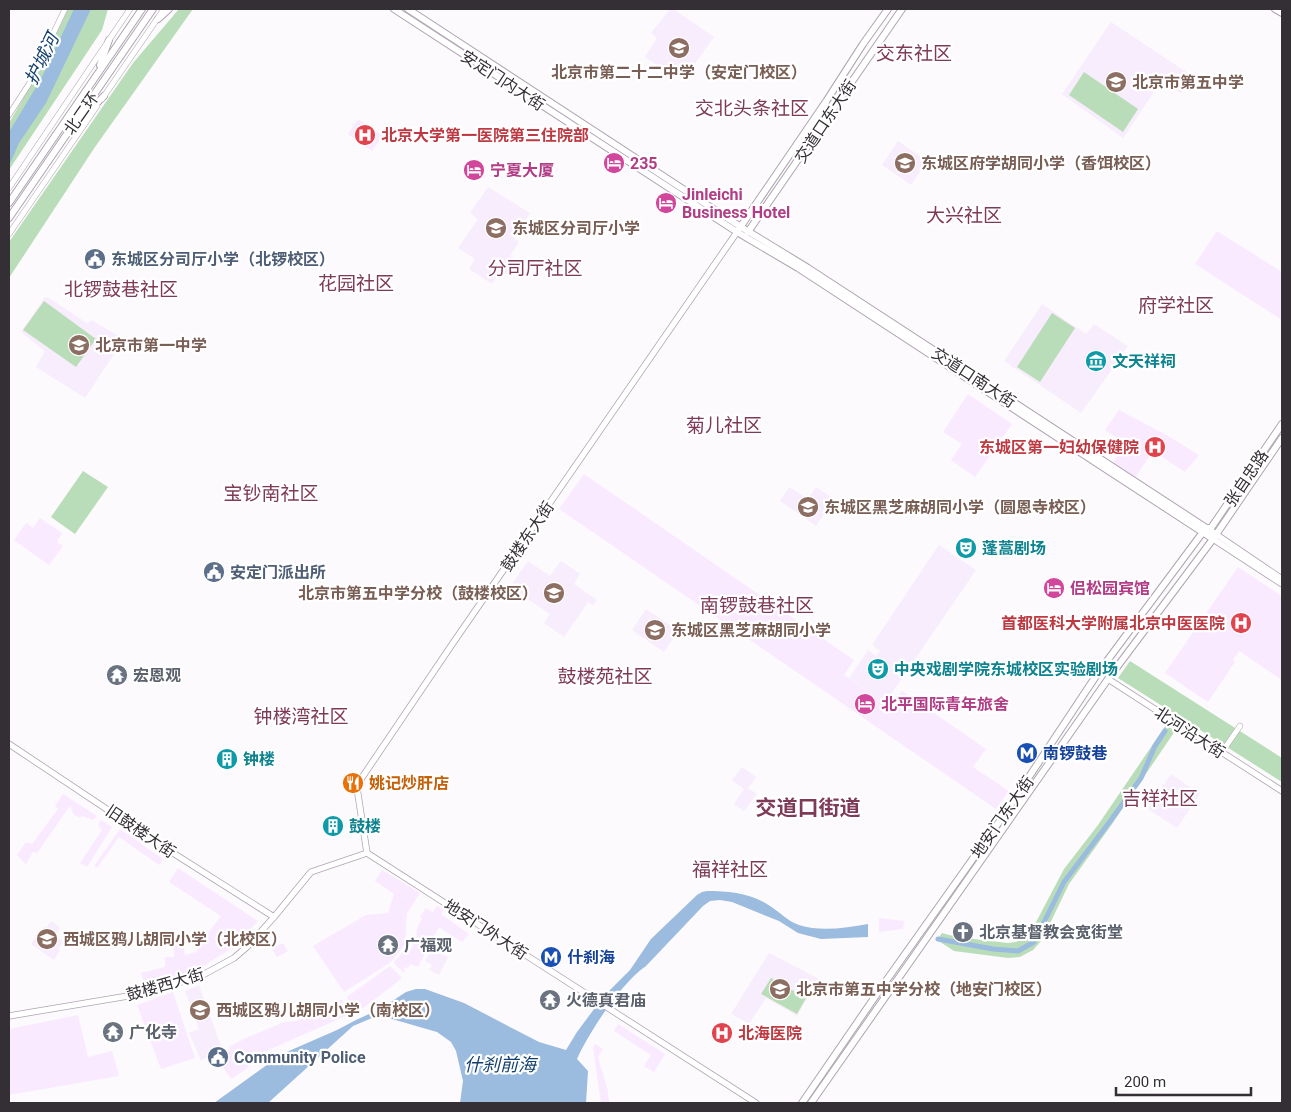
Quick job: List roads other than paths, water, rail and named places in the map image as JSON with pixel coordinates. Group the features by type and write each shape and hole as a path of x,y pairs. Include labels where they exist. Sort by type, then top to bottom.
{"main road":[{"name":"北二环","path":"9,203 142,9"},
{"name":"北二环","path":"9,218 152,9"},
{"path":"158,19 169,9"},
{"name":"安定门内大街","path":"394,9 739,230"},
{"name":"安定门内大街","path":"408,9 739,230"},
{"name":"交道口东大街","path":"739,230 888,9"},
{"name":"交道口东大街","path":"748,232 902,9"},
{"path":"1275,9 1282,13"},
{"path":"95,76 110,40"},
{"path":"68,132 104,96"},
{"name":"交道口南大街","path":"739,230 748,232 808,268 1205,530"},
{"name":"交道口南大街","path":"739,230 1205,530"},
{"name":"鼓楼东大街","path":"367,853 357,788 361,779 739,230"},
{"name":"张自忠路","path":"1205,530 1211,528 1282,424"},
{"name":"张自忠路","path":"1215,537 1282,438"},
{"path":"1205,530 1282,584"},
{"name":"地安门东大街","path":"802,1103 999,822 1098,673 1205,530"},
{"path":"1215,537 1282,579"},
{"name":"地安门东大街","path":"811,1103 1108,679 1215,537"},
{"name":"北河沿大街","path":"1108,679 1282,791"},
{"name":"旧鼓楼大街","path":"9,744 162,846 274,917"},
{"name":"鼓楼西大街","path":"9,1016 128,996 199,978 234,958 248,946 312,872 323,866 367,853"},
{"name":"地安门外大街","path":"367,853 756,1103"}],"street":[{"path":"9,115 29,84 65,9"},
{"path":"9,188 130,9"},
{"path":"9,234 164,9"},
{"name":"北河沿大街","path":"1098,673 1108,679"},
{"path":"1222,752 1240,726"}],"water":[{"path":"74,9 91,9 46,103 19,143 9,166 9,132 41,79"},
{"name":"什刹前海","path":"707,891 732,892 755,898 791,921 807,927 833,929 868,924 868,937 821,939 798,933 779,921 732,902 710,901 627,983 589,1035 577,1059 588,1071 586,1103 460,1103 463,1081 456,1051 451,1042 437,1032 381,1017 372,1018 353,1026 268,1103 214,1103 282,1054 337,1030 380,1009 406,992 416,989 425,989 464,1003 539,1042 566,1050 603,997 630,970 651,939 697,895"}],"waterway":[{"path":"938,939 993,949 1018,951 1034,942 1064,882 1141,778 1155,746 1165,731"}],"place":[{"name":"北京市第二十二中学（安定门校区）","path":"679,48"},
{"name":"北京市第五中学","path":"1116,82"},
{"name":"北京大学第一医院第三住院部","path":"365,135"},
{"name":"235","path":"614,163"},
{"name":"东城区府学胡同小学（香饵校区）","path":"905,163"},
{"name":"宁夏大厦","path":"474,170"},
{"name":"Jinleichi Business Hotel","path":"666,203"},
{"name":"东城区分司厅小学","path":"496,228"},
{"name":"东城区分司厅小学（北锣校区）","path":"95,259"},
{"name":"北京市第一中学","path":"79,345"},
{"name":"文天祥祠","path":"1096,361"},
{"name":"东城区第一妇幼保健院","path":"1155,447"},
{"name":"东城区黑芝麻胡同小学（圆恩寺校区）","path":"808,507"},
{"name":"蓬蒿剧场","path":"966,548"},
{"name":"安定门派出所","path":"214,572"},
{"name":"侣松园宾馆","path":"1054,588"},
{"name":"北京市第五中学分校（鼓楼校区）","path":"554,593"},
{"name":"首都医科大学附属北京中医医院","path":"1241,623"},
{"name":"东城区黑芝麻胡同小学","path":"655,630"},
{"name":"中央戏剧学院东城校区实验剧场","path":"878,669"},
{"name":"宏恩观","path":"117,675"},
{"name":"北平国际青年旅舍","path":"865,704"},
{"name":"南锣鼓巷","path":"1027,753"},
{"name":"钟楼","path":"227,759"},
{"name":"姚记炒肝店","path":"353,783"},
{"name":"鼓楼","path":"333,826"},
{"name":"北京基督教会宽街堂","path":"963,932"},
{"name":"西城区鸦儿胡同小学（北校区）","path":"47,939"},
{"name":"广福观","path":"388,945"},
{"name":"什刹海","path":"551,957"},
{"name":"北京市第五中学分校（地安门校区）","path":"780,989"},
{"name":"火德真君庙","path":"550,1000"},
{"name":"西城区鸦儿胡同小学（南校区）","path":"200,1010"},
{"name":"广化寺","path":"113,1032"},
{"name":"北海医院","path":"722,1033"},
{"name":"Community Police","path":"218,1057"}],"district":[{"name":"交东社区","path":"914,53"},
{"name":"交北头条社区","path":"752,108"},
{"name":"大兴社区","path":"964,215"},
{"name":"分司厅社区","path":"535,268"},
{"name":"花园社区","path":"356,283"},
{"name":"北锣鼓巷社区","path":"121,289"},
{"name":"府学社区","path":"1176,305"},
{"name":"菊儿社区","path":"724,425"},
{"name":"宝钞南社区","path":"271,493"},
{"name":"南锣鼓巷社区","path":"757,605"},
{"name":"鼓楼苑社区","path":"605,676"},
{"name":"钟楼湾社区","path":"301,716"},
{"name":"吉祥社区","path":"1160,798"},
{"name":"交道口街道","path":"808,808"},
{"name":"福祥社区","path":"730,869"}],"water label":[{"name":"护城河","path":"42,59"}]}
